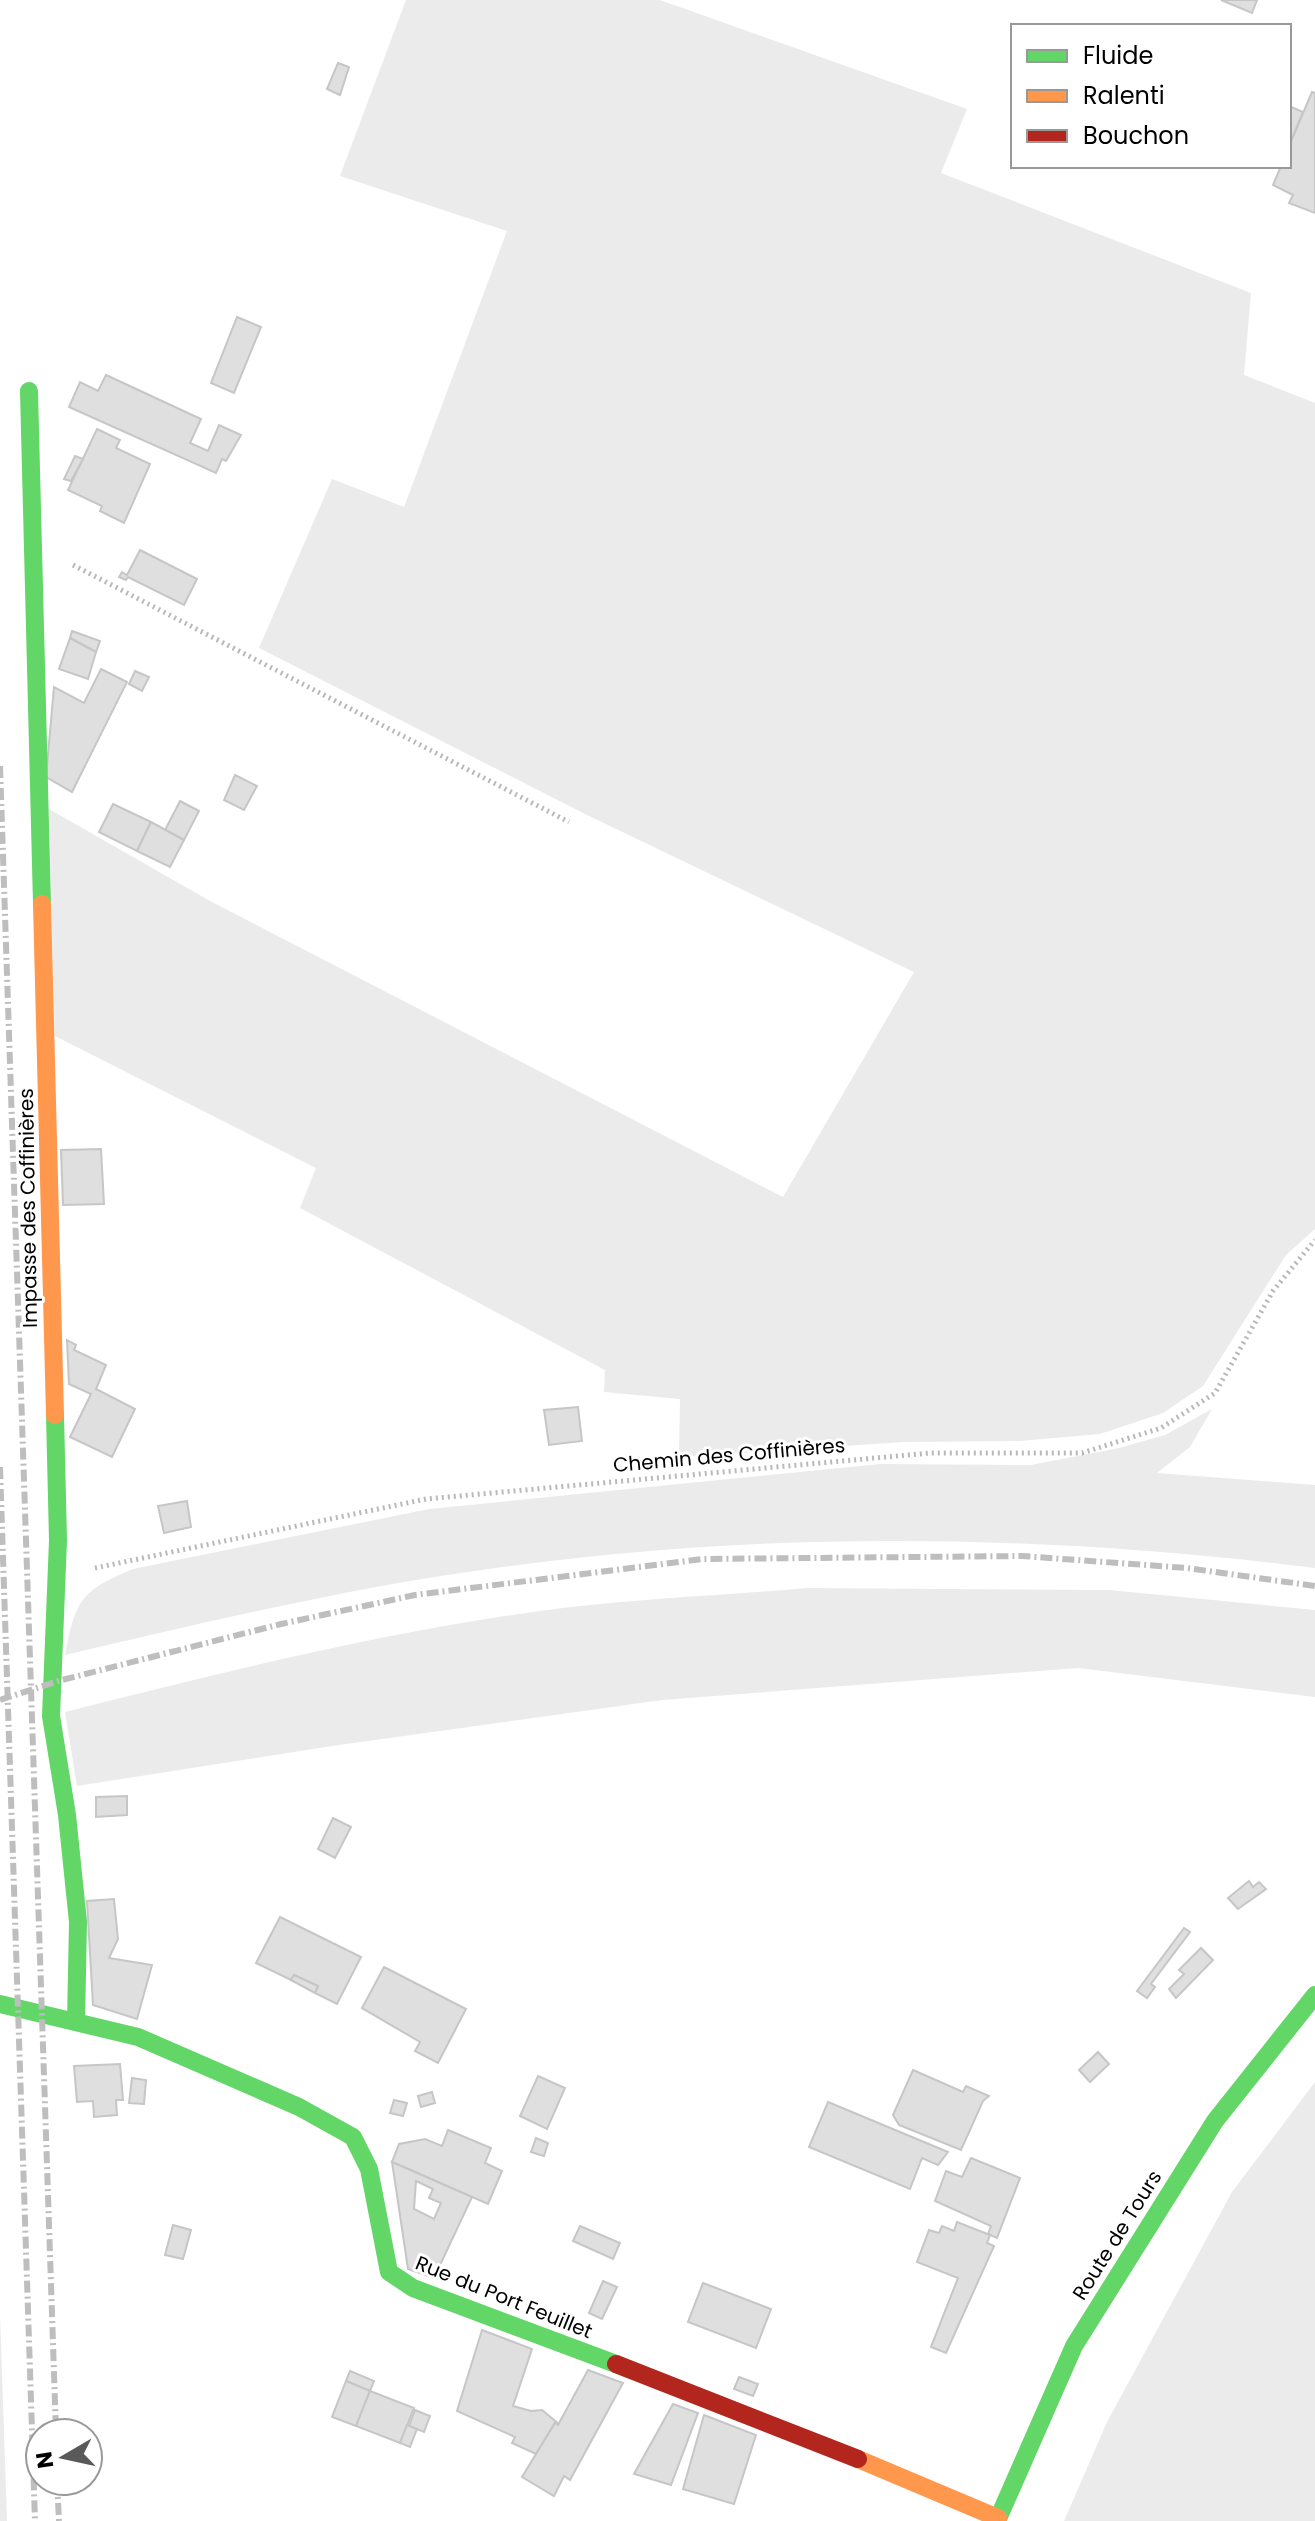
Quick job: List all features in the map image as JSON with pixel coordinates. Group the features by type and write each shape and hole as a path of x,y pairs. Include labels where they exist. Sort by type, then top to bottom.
{"street":[{"name":"Impasse des Coffinières","path":"29,391 58,1582 51,1716 67,1815 78,1922 76,2022"},
{"name":"Route de Tours","path":"997,2520 1074,2346 1122,2266 1215,2121 1315,1995"},
{"name":"Rue du Port Feuillet","path":"0,2004 138,2037 299,2107 353,2137 369,2169 389,2272 413,2288 738,2409 997,2520"}],"path":[{"path":"33,544 569,822"},
{"name":"Chemin des Coffinières","path":"58,1582 90,1569 426,1499 930,1453 1082,1453 1161,1428 1215,1393 1273,1291 1315,1240"}],"shaded area":[{"path":"406,0 660,0 967,109 941,173 1251,293 1244,375 1315,403 1315,1229 1286,1255 1203,1386 1163,1413 1100,1434 1020,1441 904,1442 679,1457 680,1399 604,1392 605,1370 300,1208 316,1168 55,1036 49,809 210,901 783,1197 914,972 583,813 259,648 332,479 404,507 507,231 340,176"},
{"path":"1212,1409 1190,1447 1157,1473 1315,1485 1315,1568 1216,1557 1016,1543 916,1541 717,1546 518,1565 404,1582 290,1604 65,1655 73,1621 83,1600 102,1584 133,1569 429,1509 880,1464 1031,1465 1119,1448 1165,1435"},
{"path":"807,1588 1109,1590 1315,1610 1315,1697 1078,1668 662,1700 332,1746 77,1786 65,1712 253,1666 443,1626 571,1607"},
{"path":"1315,2082 1315,2521 1064,2521 1107,2422 1232,2192"},
{"path":"0,2315 7,2521 0,2521"}],"building":[{"path":"1221,0 1257,0 1252,13"},
{"path":"338,63 349,67 340,95 327,89"},
{"path":"1312,92 1315,93 1315,213 1289,203 1293,195 1273,185 1280,168 1291,168 1291,141"},
{"path":"1291,107 1303,112 1291,141"},
{"path":"237,317 261,327 234,393 211,383"},
{"path":"106,375 201,419 190,443 208,451 219,425 241,435 226,461 222,459 216,473 69,407 80,382 98,391"},
{"path":"97,429 120,440 116,448 150,464 124,523 100,511 102,506 68,490"},
{"path":"75,456 83,459 71,481 64,479"},
{"path":"140,550 197,579 184,605 128,577 126,580 119,577 122,572 127,575"},
{"path":"72,631 100,641 96,652 70,638"},
{"path":"70,638 96,652 88,679 59,669"},
{"path":"101,669 127,682 72,792 46,777 54,687 84,703"},
{"path":"135,671 149,677 142,691 129,684"},
{"path":"235,775 257,786 244,810 224,800"},
{"path":"180,801 199,811 184,840 165,830"},
{"path":"113,804 151,822 137,851 99,832"},
{"path":"151,822 184,840 170,867 137,851"},
{"path":"101,1149 104,1204 63,1205 61,1150"},
{"path":"67,1340 76,1345 74,1350 106,1365 96,1389 135,1409 112,1457 70,1437 91,1394 69,1384"},
{"path":"578,1407 582,1441 549,1445 544,1410"},
{"path":"187,1501 191,1527 164,1533 158,1506"},
{"path":"127,1796 127,1815 96,1817 96,1797"},
{"path":"333,1818 351,1827 335,1858 318,1849"},
{"path":"1249,1881 1253,1887 1259,1882 1266,1889 1238,1909 1228,1898"},
{"path":"114,1899 118,1939 109,1958 152,1965 137,2019 93,2005 87,1901"},
{"path":"280,1917 361,1957 337,2004 315,1993 318,1986 294,1975 291,1980 256,1963"},
{"path":"1184,1928 1190,1932 1151,1984 1155,1987 1147,1998 1137,1991"},
{"path":"1201,1948 1213,1960 1176,1998 1169,1989 1184,1974 1179,1970"},
{"path":"384,1967 466,2009 438,2063 415,2051 420,2042 362,2008"},
{"path":"294,1975 318,1986 315,1993 291,1980"},
{"path":"1098,2052 1109,2064 1090,2082 1079,2070"},
{"path":"120,2064 123,2100 116,2100 117,2115 94,2117 93,2101 77,2102 74,2066"},
{"path":"913,2070 963,2092 966,2086 989,2096 983,2101 961,2150 899,2125 893,2115"},
{"path":"538,2076 565,2088 547,2129 520,2116"},
{"path":"132,2078 146,2080 144,2104 129,2103"},
{"path":"432,2092 435,2103 421,2107 418,2096"},
{"path":"394,2100 407,2103 403,2116 390,2113"},
{"path":"828,2102 948,2152 938,2165 922,2158 910,2189 809,2147"},
{"path":"448,2130 491,2148 485,2163 502,2171 488,2204 392,2162 399,2144 425,2139 442,2146"},
{"path":"536,2138 548,2143 544,2156 531,2152"},
{"path":"971,2158 1020,2178 997,2238 988,2234 991,2226 935,2201 946,2171 962,2177"},
{"path":"392,2162 472,2197 434,2278 408,2269","holes":["416,2181 433,2189 429,2198 441,2203 434,2219 414,2209"]},
{"path":"957,2222 990,2235 987,2243 994,2246 946,2353 931,2347 958,2278 917,2262 929,2230 939,2233 942,2226 954,2231"},
{"path":"173,2225 191,2230 183,2259 165,2255"},
{"path":"580,2226 620,2243 613,2259 573,2241"},
{"path":"603,2281 617,2287 602,2319 589,2313"},
{"path":"703,2283 771,2309 756,2348 688,2322"},
{"path":"482,2330 532,2349 513,2406 531,2411 542,2410 559,2424 555,2423 536,2454 512,2443 515,2437 457,2411"},
{"path":"588,2370 623,2383 570,2480 564,2476 554,2496 522,2477 555,2423 558,2425"},
{"path":"350,2371 374,2381 370,2391 346,2381"},
{"path":"739,2377 758,2384 753,2396 734,2389"},
{"path":"346,2381 370,2391 356,2426 332,2417"},
{"path":"370,2391 414,2408 400,2443 356,2426"},
{"path":"673,2404 698,2413 671,2485 634,2474"},
{"path":"415,2410 430,2416 424,2432 409,2426"},
{"path":"704,2415 756,2435 734,2504 683,2489"},
{"path":"407,2425 417,2429 410,2447 400,2443"}],"railway":[{"path":"0,766 55,2417"},
{"path":"0,1467 35,2521"},
{"path":"0,1700 58,1681 281,1624 415,1595 703,1559 1022,1556 1187,1568 1315,1586"},
{"path":"58,2497 59,2521"}],"traffic: fast":[{"path":"29,391 42,904"},
{"path":"55,1415 58,1540 51,1716 67,1815 78,1922 76,2022"},
{"path":"997,2521 1074,2346 1215,2121 1315,1995"},
{"path":"0,2004 138,2037 299,2107 353,2137 369,2169 389,2272 413,2288 616,2364"}],"traffic: slow":[{"path":"42,904 55,1415"},
{"path":"858,2459 998,2518"}],"traffic: jam":[{"path":"616,2364 858,2459"}]}
